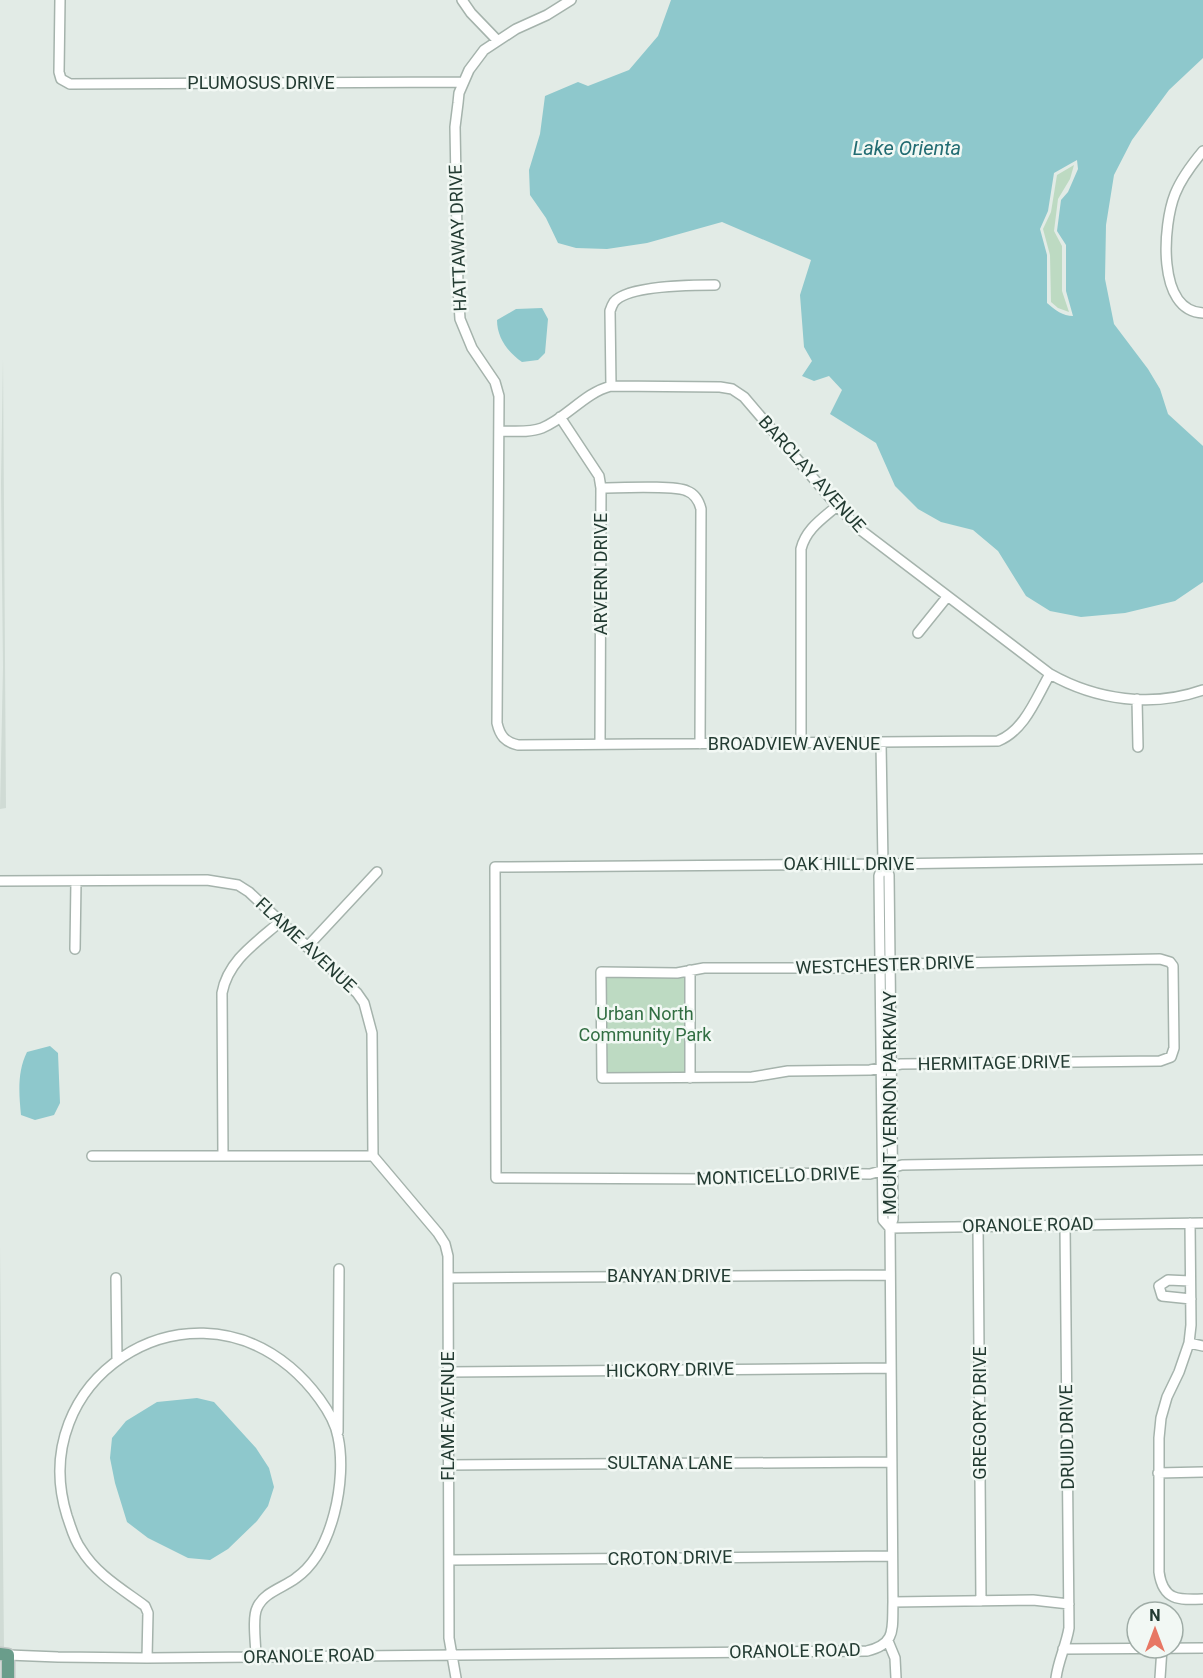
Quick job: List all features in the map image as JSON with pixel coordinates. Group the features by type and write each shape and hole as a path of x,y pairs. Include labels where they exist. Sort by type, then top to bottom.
{"main road":[{"path":"4,1654 8,1678"}],"street":[{"name":"PLUMOSUS DRIVE","path":"60,0 59,72 61,80 70,84 463,82"},
{"path":"462,0 497,40"},
{"name":"HATTAWAY DRIVE","path":"503,739 497,723 499,396 495,382 472,348 460,319 455,127 463,82 477,58 497,40 571,0"},
{"path":"1203,151 1176,193 1169,217 1166,252 1178,301 1191,312 1203,313"},
{"path":"610,386 610,311 614,302 622,296 674,285 715,285"},
{"name":"BARCLAY AVENUE","path":"499,431 534,430 544,427 594,393 610,386 732,389 744,397 837,506 862,531 1050,674 1093,693 1116,698 1168,698 1203,690"},
{"name":"ARVERN DRIVE","path":"560,417 599,476 601,488 600,744"},
{"path":"601,488 680,489 693,495 701,509 700,744"},
{"path":"801,744 801,549 810,529 837,506"},
{"path":"918,633 947,597"},
{"name":"BROADVIEW AVENUE","path":"503,739 518,745 998,741 1009,737 1019,728 1050,674"},
{"path":"1137,699 1138,747"},
{"name":"MOUNT VERNON PARKWAY","path":"881,743 884,864 879,876 885,966 887,1168 883,1220 890,1228"},
{"name":"OAK HILL DRIVE","path":"496,1178 495,867 1203,859"},
{"path":"307,946 377,872"},
{"name":"FLAME AVENUE","path":"0,881 207,880 238,885 249,892 307,946 357,993 364,1003 372,1033 373,1156 445,1244 448,1256 449,1638 456,1678"},
{"path":"75,949 76,881"},
{"path":"223,1156 222,993 225,981 236,962 280,921"},
{"name":"WESTCHESTER DRIVE","path":"602,1078 601,972 677,973 704,968 869,969 885,966 1160,959 1170,962 1173,970 1174,1047 1171,1057"},
{"path":"690,970 690,1078"},
{"name":"HERMITAGE DRIVE","path":"602,1078 752,1077 788,1071 870,1070 885,1066 1160,1061 1171,1057"},
{"path":"92,1156 373,1156"},
{"name":"MONTICELLO DRIVE","path":"496,1178 722,1179 770,1173 870,1174 887,1168 914,1164 1203,1160"},
{"path":"1190,1223 1189,1343 1161,1418 1158,1473 1161,1581 1163,1588 1178,1600 1203,1599"},
{"name":"ORANOLE ROAD","path":"890,1228 1203,1223"},
{"name":"DRUID DRIVE","path":"1056,1678 1069,1628 1065,1225"},
{"name":"GREGORY DRIVE","path":"978,1226 981,1601"},
{"path":"890,1228 893,1602 892,1632 888,1641 895,1658 896,1678"},
{"path":"256,1657 255,1610 261,1599 297,1578 316,1559 328,1533 336,1502 340,1454 338,1435 339,1269"},
{"name":"BANYAN DRIVE","path":"448,1278 890,1275"},
{"path":"116,1278 117,1360"},
{"path":"1191,1281 1168,1280 1159,1286 1162,1296 1191,1299"},
{"path":"147,1658 148,1613 144,1606 94,1567 80,1548 63,1501 60,1482 63,1441 77,1404 101,1374 117,1360 152,1342 172,1336 213,1333 235,1338 279,1358 302,1377 319,1398 338,1435"},
{"path":"1189,1343 1203,1346"},
{"name":"HICKORY DRIVE","path":"448,1372 891,1368"},
{"name":"SULTANA LANE","path":"449,1465 891,1462"},
{"path":"1158,1473 1203,1472"},
{"name":"CROTON DRIVE","path":"449,1560 892,1556"},
{"path":"893,1602 1033,1600 1068,1604"},
{"name":"ORANOLE ROAD","path":"4,1654 58,1658 147,1658 867,1651 880,1648 888,1641"},
{"path":"1063,1649 1125,1648"},
{"path":"1185,1648 1203,1648"},
{"path":"1160,1678 1161,1660"}],"shaded area":[{"path":"3,359 6,808 0,809 3,667 1,483"},
{"path":"0,1246 4,1650 0,1650"}],"green space":[{"path":"1074,165 1070,179 1058,199 1054,231 1062,246 1062,291 1069,312 1058,308 1051,302 1050,255 1043,229 1051,212 1057,175"},
{"name":"Urban North Community Park","path":"684,976 684,1072 606,1072 606,977"}],"water":[{"name":"Lake Orienta","path":"671,0 1203,0 1203,58 1169,90 1132,140 1114,175 1106,225 1105,279 1114,324 1160,389 1168,414 1203,446 1203,582 1175,601 1125,613 1081,617 1050,611 1026,596 998,551 973,530 941,522 918,509 895,486 876,443 830,414 842,390 829,376 814,381 802,376 812,361 804,347 800,295 811,260 722,222 647,243 607,249 576,248 558,243 546,218 530,195 529,170 540,134 545,96 578,82 588,86 629,70 658,36","holes":["1077,160 1078,169 1068,192 1061,200 1057,231 1066,245 1066,291 1073,316 1059,312 1047,303 1047,255 1040,229 1048,211 1054,173"]},
{"path":"542,308 548,319 545,353 538,360 522,362 504,344 497,327 497,320 516,309"},
{"path":"50,1046 58,1053 60,1103 54,1115 35,1120 21,1115 20,1075 27,1052"},
{"path":"197,1398 214,1402 256,1448 269,1468 274,1487 268,1506 257,1521 228,1549 210,1560 188,1558 148,1538 127,1522 110,1458 112,1438 126,1421 157,1402"}]}
